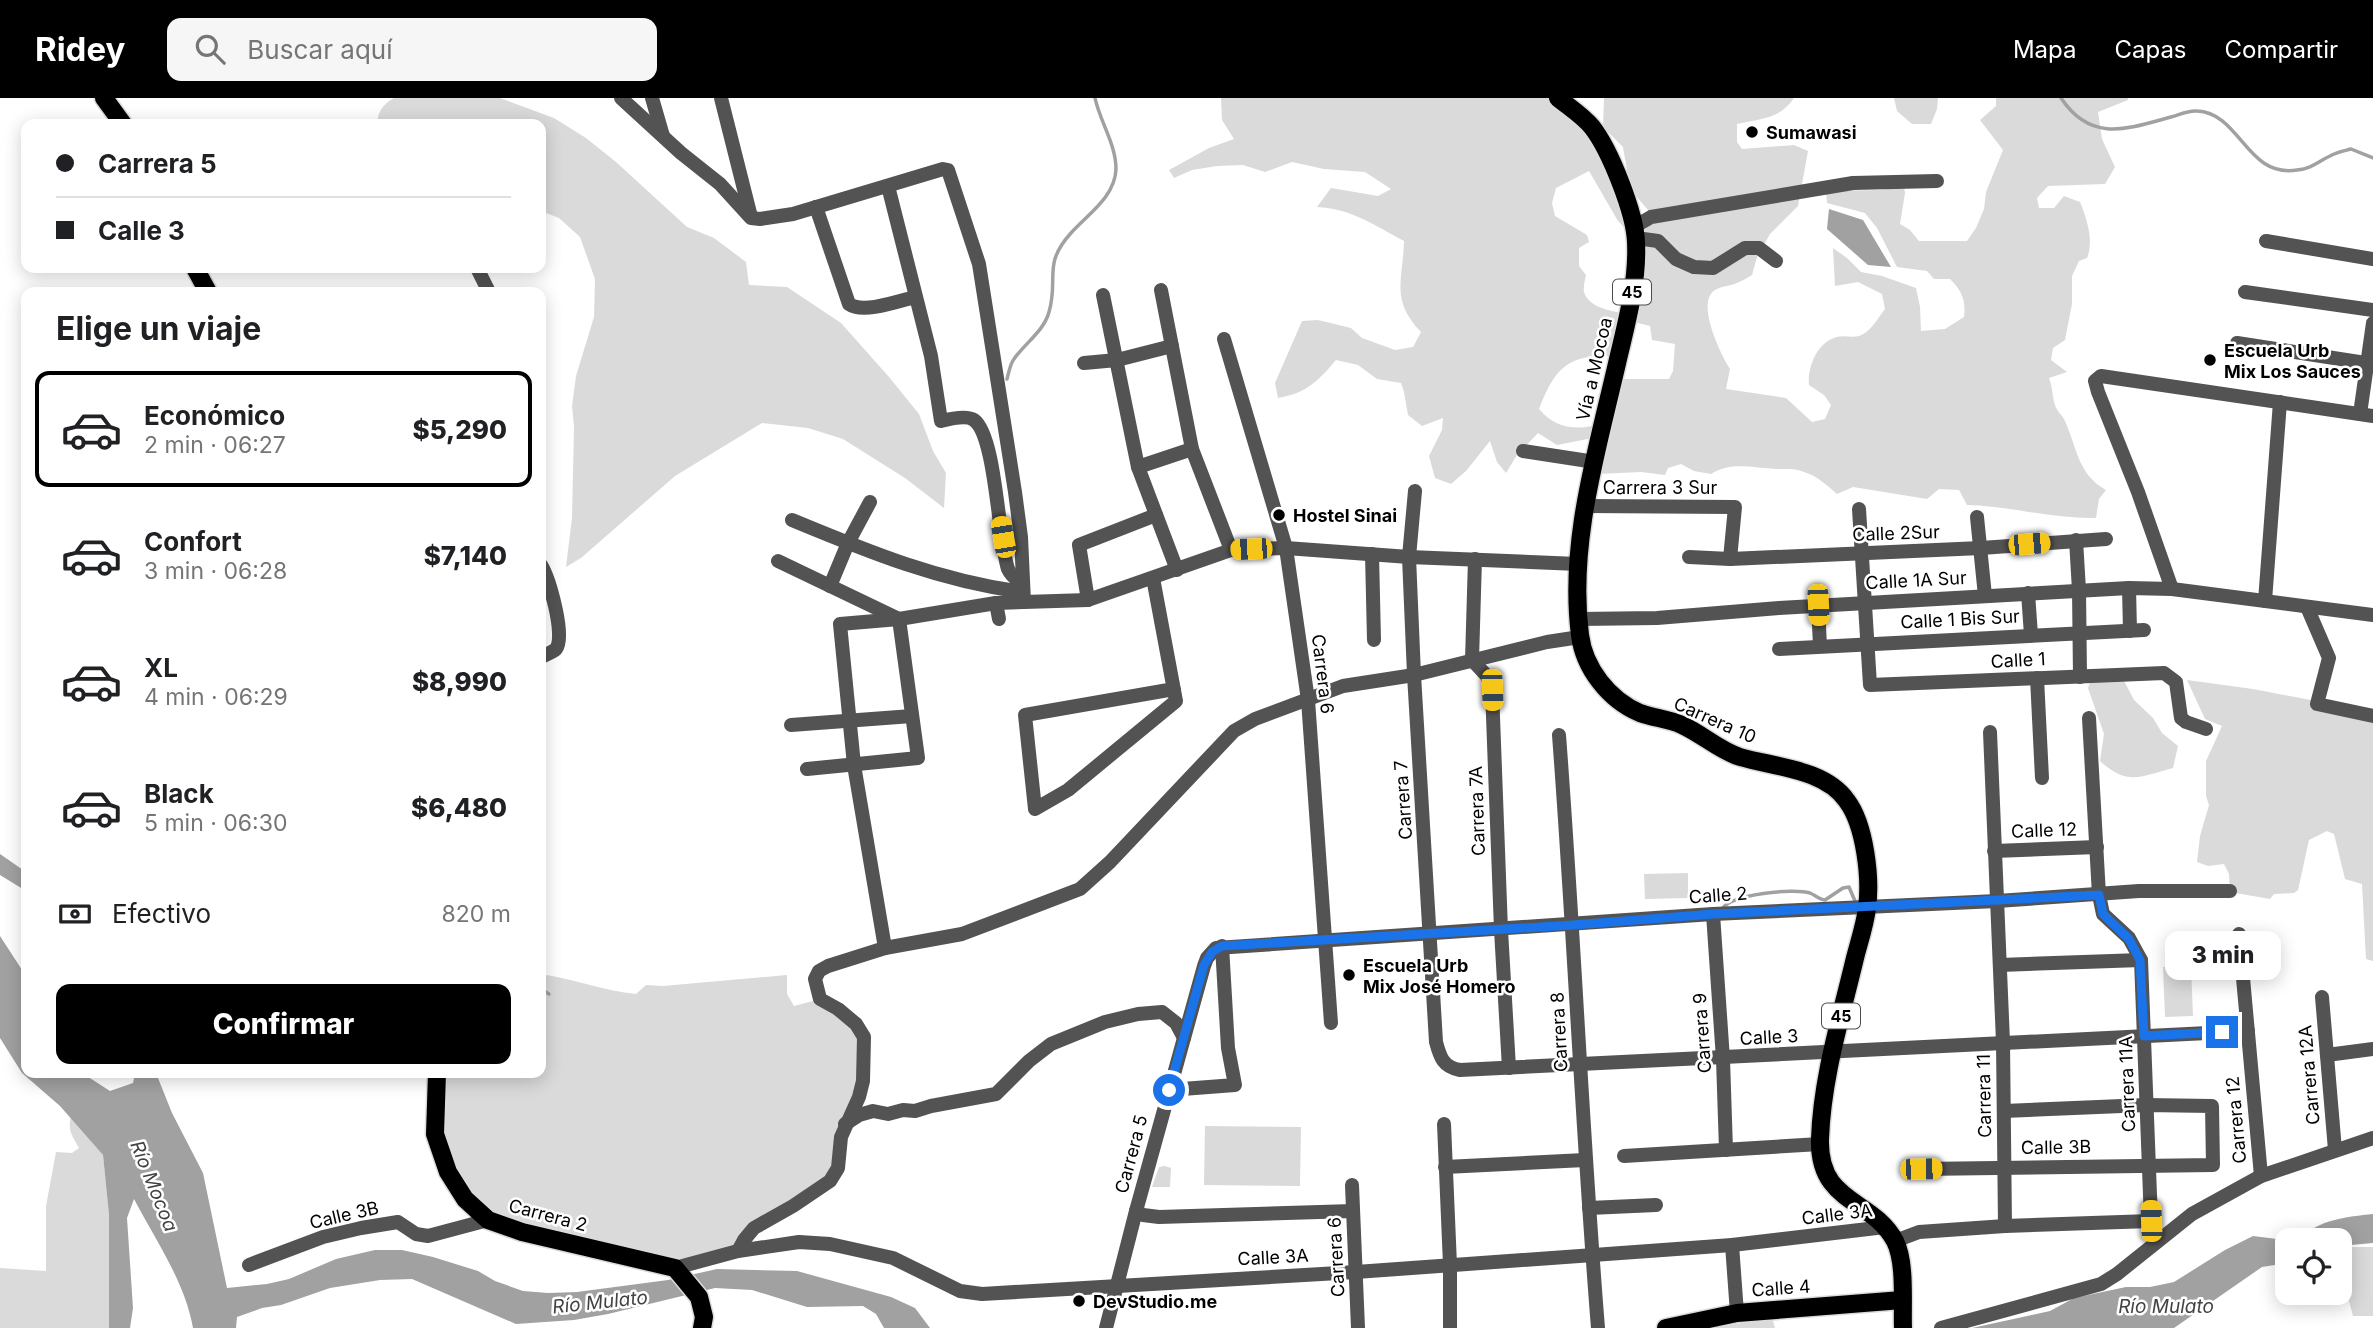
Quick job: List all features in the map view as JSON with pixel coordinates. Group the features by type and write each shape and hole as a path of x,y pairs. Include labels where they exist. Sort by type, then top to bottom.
{"main road":[{"path":"104,98 119,119"},
{"name":"Vía a Mocoa","path":"1558,98 1591,125 1616,168 1635,233 1631,305 1584,506"},
{"name":"Carrera 10","path":"1584,506 1578,564 1580,637 1590,666 1610,694 1639,712 1681,724 1737,756 1787,767 1820,779 1846,797 1855,815 1866,859 1868,906 1833,1052 1821,1117 1821,1159 1836,1188 1890,1234"},
{"name":"Carrera 2","path":"437,1078 435,1134 448,1172 465,1199 488,1220 522,1232 677,1270"},
{"path":"1890,1234 1901,1258 1903,1328"},
{"path":"677,1270 699,1297 707,1324"},
{"name":"Calle 4","path":"1665,1328 1737,1313 1902,1300"}],"street":[{"path":"621,98 720,184 751,218 793,214 943,169 948,170 979,264 1018,513 1023,593"},
{"path":"652,98 663,137"},
{"path":"721,98 751,218"},
{"path":"1776,261 1759,248 1745,248 1713,268 1694,267 1676,259 1658,241 1635,233 1651,217 1853,183 1937,181"},
{"path":"888,186 931,356 941,421 969,418 979,427 989,452 1009,570 1023,593"},
{"path":"816,207 849,304 863,309 915,297"},
{"path":"2266,241 2373,258"},
{"path":"1161,290 1192,449 1231,550"},
{"path":"2245,292 2373,310"},
{"path":"1103,295 1138,467 1177,570"},
{"path":"2172,589 2095,381 2101,376 2366,415 2373,323"},
{"name":"Carrera 6","path":"1224,339 1286,548 1308,700 1331,1023"},
{"path":"2237,343 2370,363"},
{"path":"1084,363 1117,360 1172,346"},
{"path":"2264,601 2280,402"},
{"path":"1138,467 1192,449"},
{"path":"1523,451 1595,462"},
{"name":"Carrera 7","path":"1415,491 1409,556 1436,1042"},
{"path":"830,586 848,543 870,502"},
{"name":"Carrera 3 Sur","path":"1584,506 1735,507 1730,559"},
{"path":"1859,509 1868,643"},
{"path":"1000,521 1018,513"},
{"path":"1088,600 1079,545 1156,515"},
{"path":"1978,517 1985,596"},
{"path":"792,520 938,576 982,587 1088,600 1231,550 1286,548 1578,564"},
{"name":"Calle 2Sur","path":"1689,558 1730,559 1981,548 2106,539"},
{"path":"2076,540 2081,633 2080,677"},
{"path":"1372,554 1374,640"},
{"path":"1472,660 1475,559"},
{"path":"778,561 899,619"},
{"path":"1153,578 1174,689 1176,701 1068,790 1035,809 1025,715 1174,689"},
{"path":"546,579 555,603 559,640 555,649 546,654"},
{"name":"Calle 1A Sur","path":"1579,619 1657,618 1818,605 2129,589 2172,589 2373,615"},
{"name":"Calle 1 Bis Sur","path":"1779,649 2137,631 2129,589"},
{"path":"886,948 854,765 840,624 899,619 996,603 1023,593"},
{"path":"2028,593 2031,635"},
{"path":"996,603 999,619"},
{"path":"1818,605 1820,646"},
{"path":"2307,607 2329,658 2316,704 2373,716"},
{"path":"807,769 918,758 899,619"},
{"path":"738,1251 754,1228 793,1206 834,1176 838,1168 845,1124 859,1097 863,1081 864,1037 856,1024 820,999 815,979 819,971 886,948 961,934 1080,889 1110,862 1234,731 1255,719 1343,686 1414,675 1547,642 1580,637"},
{"name":"Calle 1","path":"1868,643 1870,685 2166,674 2176,682 2181,718 2206,729"},
{"name":"Carrera 7A","path":"1472,660 1487,676 1492,690 1509,1068"},
{"path":"2037,678 2042,778"},
{"path":"790,726 912,716"},
{"path":"2089,718 2099,895 2103,914 2138,953"},
{"name":"Carrera 11","path":"1990,732 2003,1042 2005,1226"},
{"name":"Carrera 8","path":"1559,735 1598,1328"},
{"name":"Calle 12","path":"1994,851 2097,847"},
{"name":"Calle 2","path":"1217,949 1327,939 1501,930 1713,914 1997,901 2139,891 2230,891"},
{"name":"Carrera 9","path":"1713,914 1726,1150"},
{"name":"Carrera 12","path":"2239,934 2260,1176"},
{"path":"1169,1090 1235,1084 1228,1048 1217,949"},
{"name":"Carrera 5","path":"1106,1328 1204,965 1217,949"},
{"path":"2000,965 2138,953"},
{"name":"Carrera 11A","path":"2138,953 2151,1221"},
{"name":"Carrera 12A","path":"2322,997 2335,1150"},
{"path":"845,1124 859,1115 873,1111 888,1114 904,1110 915,1111 996,1094 1029,1061 1051,1044 1105,1022 1161,1012 1176,1023 1184,1038"},
{"name":"Calle 3","path":"1436,1042 1444,1064 1451,1069 1460,1070 2248,1031"},
{"path":"2327,1055 2373,1048"},
{"path":"2004,1111 2146,1105"},
{"name":"Calle 3B","path":"1921,1169 2213,1165 2212,1106 2146,1105"},
{"path":"1444,1124 1450,1328"},
{"path":"1941,1328 2101,1284 2117,1275 2192,1214 2260,1176 2373,1138"},
{"path":"1623,1156 1820,1144"},
{"path":"1445,1167 1585,1160"},
{"name":"Carrera 6","path":"1352,1185 1358,1328"},
{"path":"1589,1208 1656,1205"},
{"path":"1136,1211 1143,1216 1159,1217 1353,1211"},
{"name":"Calle 3B","path":"249,1265 323,1237 361,1228 398,1222 416,1234 428,1236 488,1220"},
{"name":"Calle 3A","path":"677,1270 738,1251 799,1242 830,1244 893,1258 971,1294 1356,1272 2005,1226 2151,1221"},
{"path":"1732,1245 1737,1313"}],"shaded area":[{"path":"394,98 500,98 554,118 586,138 616,162 687,227 714,238 746,262 749,285 787,287 841,323 919,414 933,451 946,473 944,508 905,478 843,439 808,428 762,423 675,476 581,558 566,567 572,518 572,406 576,376 594,317 595,279 580,237 559,218 546,213 546,119 378,119 387,103"},
{"path":"1221,98 1572,98 1570,112 1592,145 1618,193 1627,230 1618,221 1589,171 1556,188 1552,203 1555,216 1587,235 1589,242 1579,248 1579,266 1586,275 1584,290 1587,298 1605,309 1634,315 1643,231 1654,222 1636,196 1627,171 1623,147 1603,127 1604,98 1794,98 1776,114 1737,124 1737,142 1742,149 1794,145 1808,151 1798,206 1770,234 1757,257 1752,275 1715,290 1708,305 1712,329 1730,369 1726,389 1786,398 1812,422 1825,419 1831,405 1824,395 1809,385 1810,370 1819,349 1830,339 1856,337 1867,332 1885,309 1882,294 1858,282 1835,286 1833,248 1861,272 1916,288 1921,331 1945,329 1964,317 1964,301 1950,279 1934,279 1927,271 1897,267 1877,228 1865,213 1827,203 1826,191 1904,187 1900,224 1910,230 1919,241 1967,241 1984,209 1986,192 2003,150 1980,120 1996,106 1996,98 2128,98 2098,112 2102,139 2115,167 2105,184 2048,186 2037,198 2039,208 2054,208 2064,196 2080,202 2089,230 2087,258 2079,261 2072,276 2072,304 2065,340 2053,348 2051,360 2067,372 2049,378 2056,407 2064,419 2083,468 2106,490 2099,499 2096,518 2064,517 1967,505 1959,490 1939,489 1927,499 1853,487 1837,494 1813,476 1794,469 1735,466 1711,474 1694,471 1681,464 1668,468 1665,475 1641,472 1598,474 1608,435 1557,445 1538,433 1517,455 1506,473 1497,462 1490,441 1466,471 1451,484 1435,478 1429,456 1442,430 1443,418 1422,426 1408,415 1401,383 1377,379 1358,365 1336,360 1317,380 1297,393 1278,398 1275,383 1302,321 1318,320 1351,328 1362,338 1395,350 1413,347 1421,332 1405,309 1400,289 1404,241 1352,214 1317,207 1331,188 1378,196 1391,189 1365,172 1324,169 1292,162 1265,172 1243,165 1217,166 1192,170 1174,178 1169,170 1209,148 1234,139 1222,120","holes":["1634,322 1650,326 1652,340 1675,344 1673,371 1669,379 1618,379 1609,420 1600,424 1581,427 1563,425 1546,417 1539,409 1556,375 1571,362 1594,356 1609,356 1615,341"]},
{"path":"1894,98 1938,98 1931,124 1912,124 1897,111"},
{"path":"2091,679 2123,679 2134,700 2153,718 2162,733 2178,746 2173,768 2126,777 2100,761 2104,734 2088,688"},
{"path":"2187,680 2253,689 2373,712 2373,961 2366,959 2362,884 2345,879 2334,834 2327,831 2309,840 2298,890 2294,893 2274,894 2270,899 2230,892 2229,874 2224,864 2208,866 2197,862 2200,836 2209,805 2206,796 2206,761 2222,726 2205,719"},
{"path":"1688,873 1688,898 1645,899 1644,874"},
{"path":"2191,966 2193,1016 2165,1017 2163,967"},
{"path":"787,975 787,994 794,1006 820,999 856,1024 865,1062 838,1168 754,1228 738,1251 675,1268 488,1220 448,1172 438,1078 546,1078 546,976 636,994 646,985 663,986"},
{"path":"71,1117 103,1155 109,1215 109,1328 0,1328 0,1268 46,1271 46,1206 56,1152 72,1153 79,1148 70,1130"},
{"path":"1205,1126 1301,1127 1300,1186 1204,1185"},
{"path":"1159,1167 1171,1168 1170,1187 1152,1187"},
{"path":"2352,1247 2373,1247 2373,1316 2353,1316 2350,1305"},
{"path":"1772,1318 1775,1328 1711,1328"}],"water":[{"path":"1829,209 1863,220 1891,267 1868,265 1827,229"},
{"path":"0,854 21,869 21,888 0,875"},
{"path":"0,936 21,968 21,1071 0,1038"},
{"name":"Río Mocoa","path":"28,1078 90,1078 110,1091 133,1083 134,1078 158,1078 172,1113 203,1173 227,1288 289,1279 336,1259 375,1250 402,1250 433,1257 478,1271 495,1281 523,1291 548,1293 577,1292 668,1280 717,1269 797,1271 891,1297 915,1308 930,1328 884,1328 876,1314 863,1306 807,1307 752,1290 715,1288 608,1314 574,1320 516,1324 412,1279 380,1280 330,1288 237,1317 236,1328 193,1328 176,1278 134,1199 127,1218 133,1308 130,1328 109,1328 109,1215 103,1155 60,1106"},
{"name":"Río Mulato","path":"2373,1214 2373,1243 2352,1245 2352,1228 2314,1228 2343,1218"},
{"name":"Río Mulato","path":"2253,1236 2275,1239 2275,1265 2262,1267 2174,1328 1972,1328 2050,1311 2074,1298 2126,1287 2150,1287 2174,1282"}],"waterway":[{"path":"1007,379 1018,353 1047,319 1052,300 1054,263 1062,244 1106,197 1114,179 1116,169 1113,151 1095,98"},
{"path":"2061,98 2085,122 2111,129 2139,125 2190,111 2212,114 2224,122 2255,155 2280,170 2307,168 2335,153 2351,149 2373,158"},
{"path":"1722,909 1737,899 1777,892 1810,893 1825,900 1849,887 1855,901"}],"place":[{"name":"Sumawasi","path":"1752,132"},
{"name":"Escuela Urb Mix Los Sauces","path":"2210,360"},
{"name":"Hostel Sinai","path":"1279,515"},
{"name":"Escuela Urb Mix José Homero","path":"1349,975"},
{"name":"DevStudio.me","path":"1079,1301"}],"route":[{"path":"1169,1090 1204,965 1212,952 1222,946 1739,913 2099,895 2103,914 2129,939 2140,960 2144,1036 2222,1032"}]}
